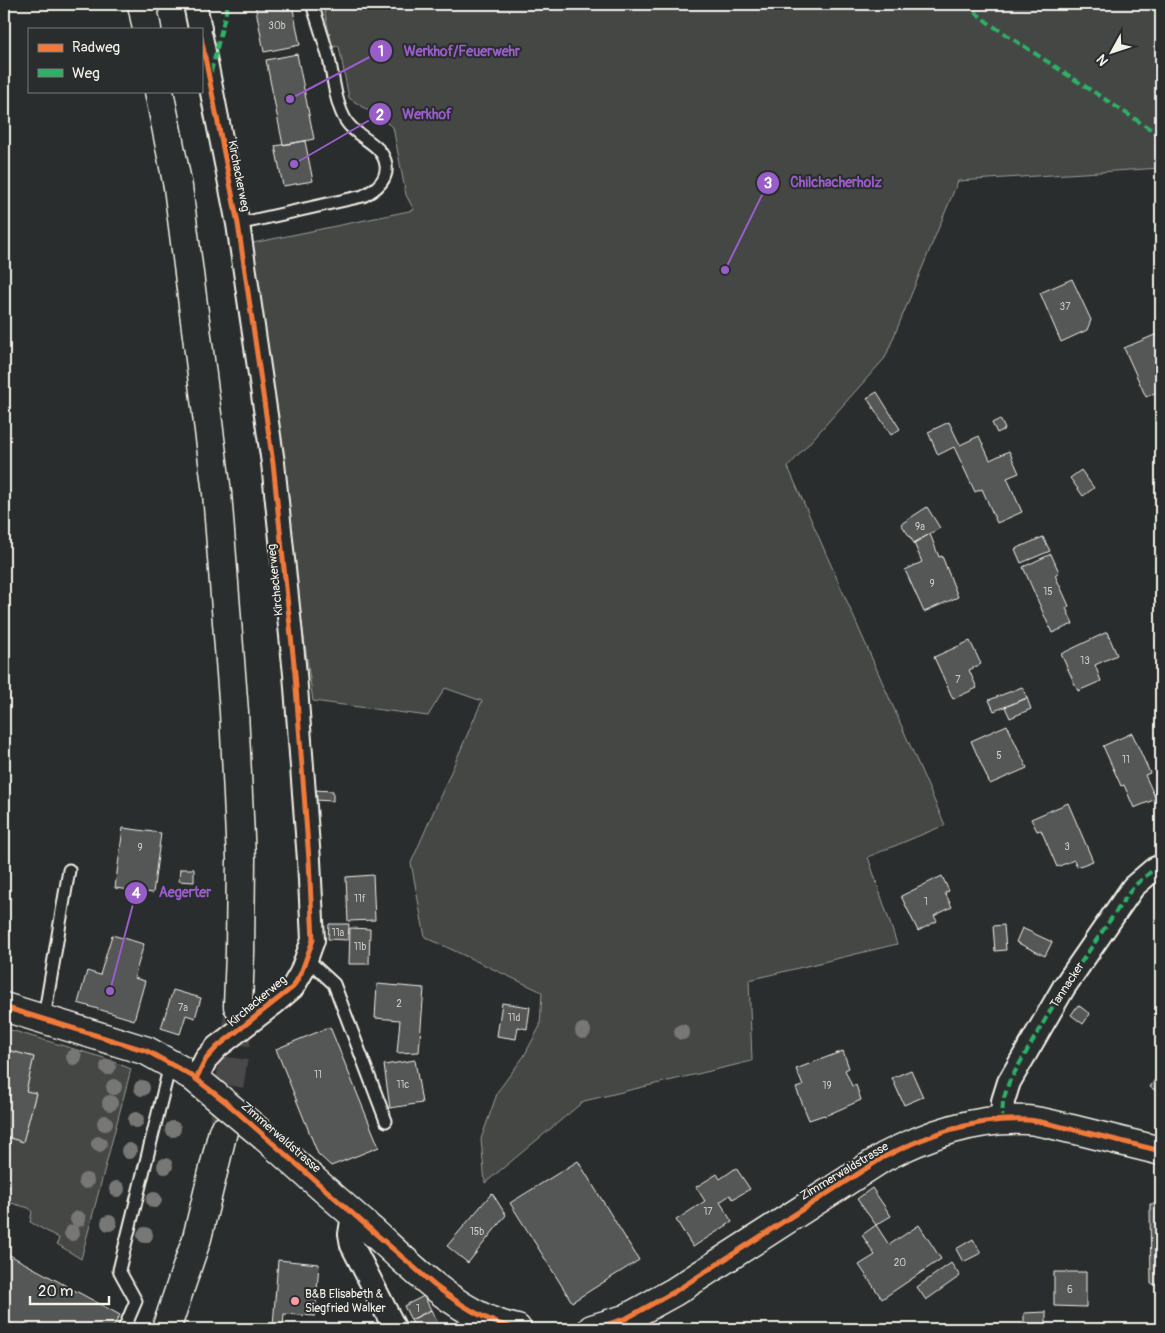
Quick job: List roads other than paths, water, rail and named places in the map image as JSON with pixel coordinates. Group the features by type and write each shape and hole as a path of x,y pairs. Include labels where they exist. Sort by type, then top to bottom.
{"street":[{"path":"142,4 147,28"},
{"path":"194,4 200,28"},
{"name":"Kirchackerweg","path":"186,1072 206,1059 293,987 307,959 313,940 295,674 273,463 238,224 202,42"},
{"path":"160,92 178,187 218,503 234,712 241,848 238,1006"},
{"name":"Tannacker","path":"1002,1122 1003,1101 1009,1082 1064,987 1133,887 1154,869 1161,866"},
{"name":"Zimmerwaldstrasse","path":"4,1007 147,1051 186,1072 265,1136 409,1264 453,1300 490,1321 517,1329"},
{"name":"Zimmerwaldstrasse","path":"592,1329 625,1319 674,1292 851,1176 899,1149 945,1130 978,1123 1027,1120 1161,1151"},
{"path":"166,1329 197,1238 223,1130"},
{"path":"354,1215 350,1234 352,1245 395,1329"}],"lane":[{"path":"238,224 363,196 372,192 380,184 385,174 384,157 377,148 352,129 340,110 328,58 312,4"},
{"path":"44,1018 69,870"},
{"path":"307,959 334,984 386,1121"},
{"path":"124,1329 136,1301 119,1270 186,1072"}],"tunnel":[{"path":"223,1127 236,1043 238,1011"}],"place":[{"name":"Werkhof/Feuerwehr","path":"290,99"},
{"name":"Werkhof","path":"294,164"},
{"name":"Chilchacherholz","path":"725,270"},
{"name":"Aegerter","path":"110,991"},
{"name":"B&B Elisabeth & Siegfried Walker","path":"295,1301"}]}
